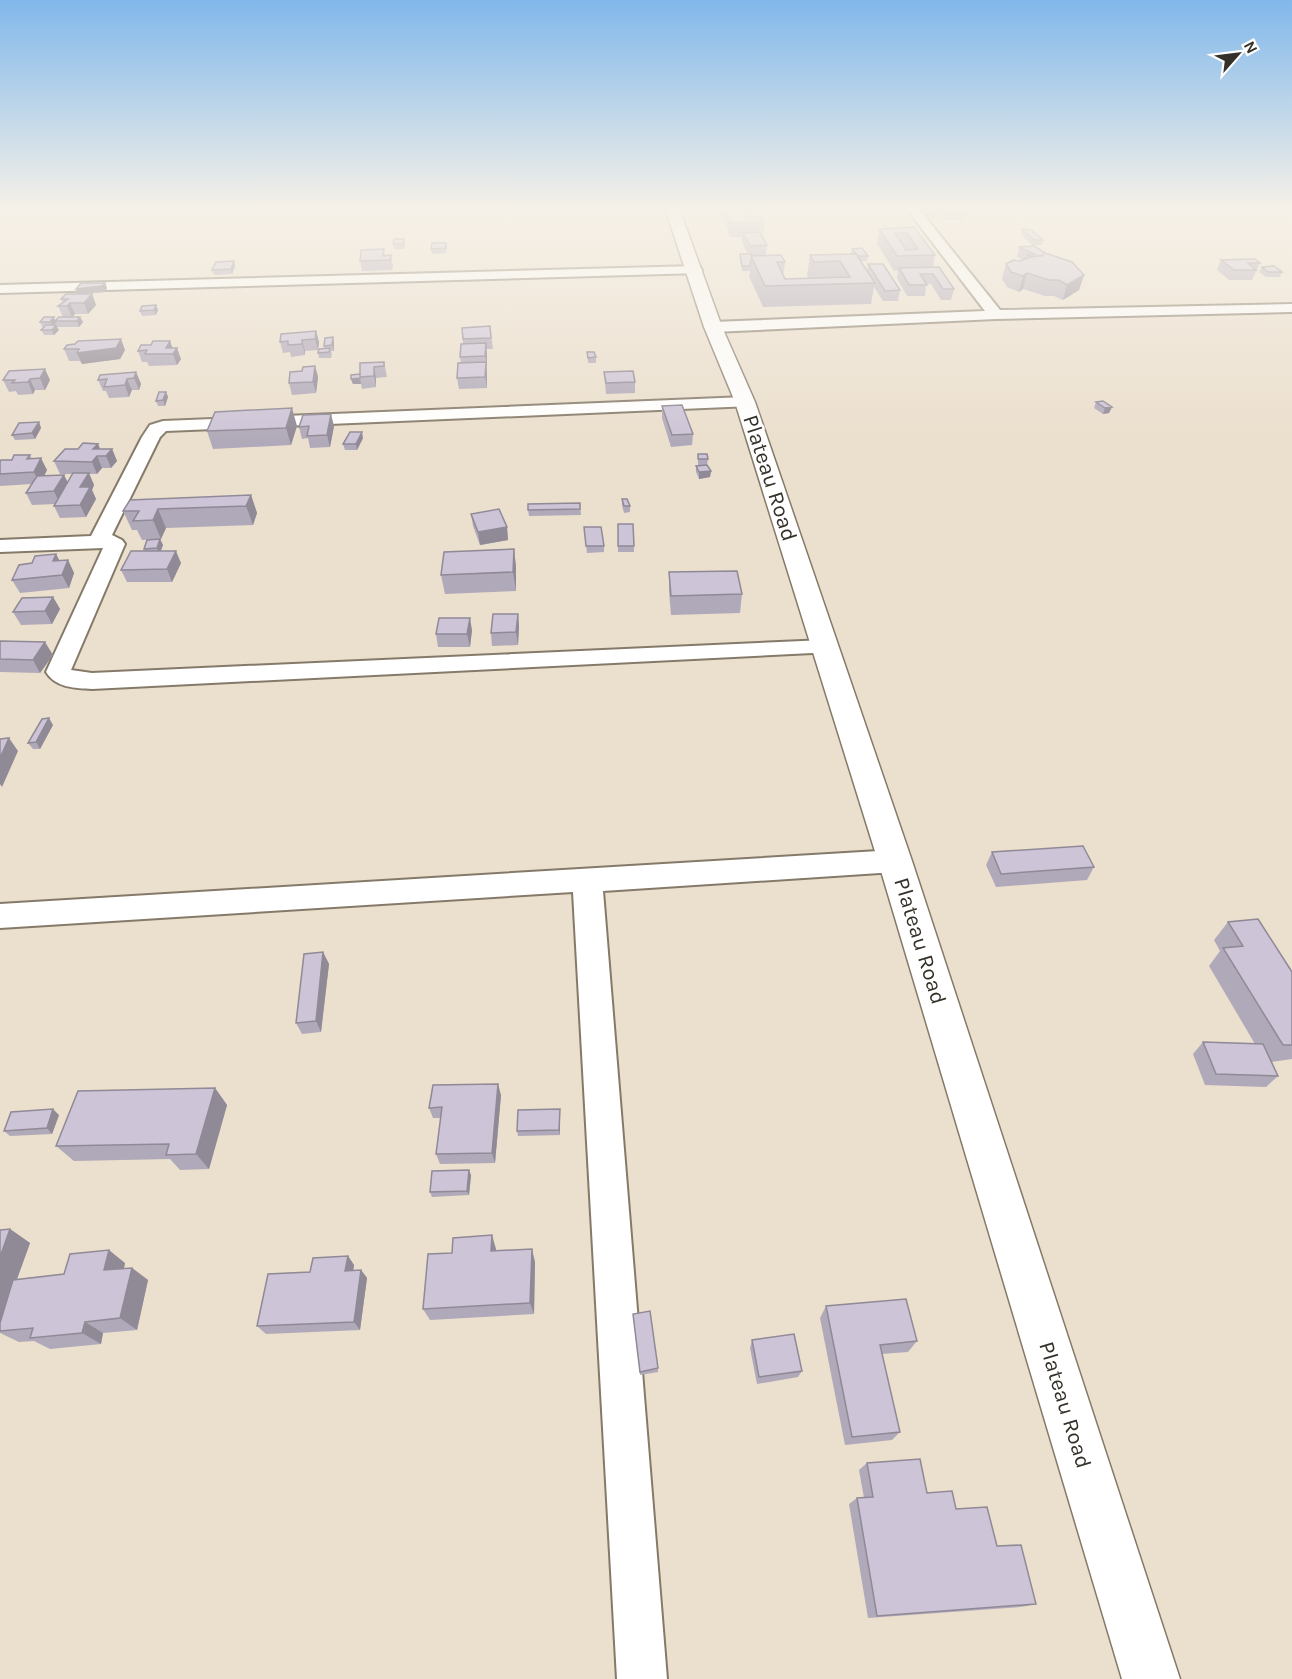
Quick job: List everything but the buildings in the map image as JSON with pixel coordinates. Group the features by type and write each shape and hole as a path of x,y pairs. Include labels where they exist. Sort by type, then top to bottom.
{"street":[{"path":"0,289 97,286"},
{"name":"Plateau Road","path":"700,286 713,327 745,402 895,861 1151,1679"},
{"path":"974,286 996,315"},
{"path":"713,327 996,315 1292,308"},
{"path":"98,542 151,437 156,429 163,426 745,402"},
{"path":"0,546 114,542 114,550 72,645 59,667 58,672 61,676 70,680 92,681 825,647"},
{"path":"0,916 895,861"},
{"path":"587,880 642,1679"}]}
